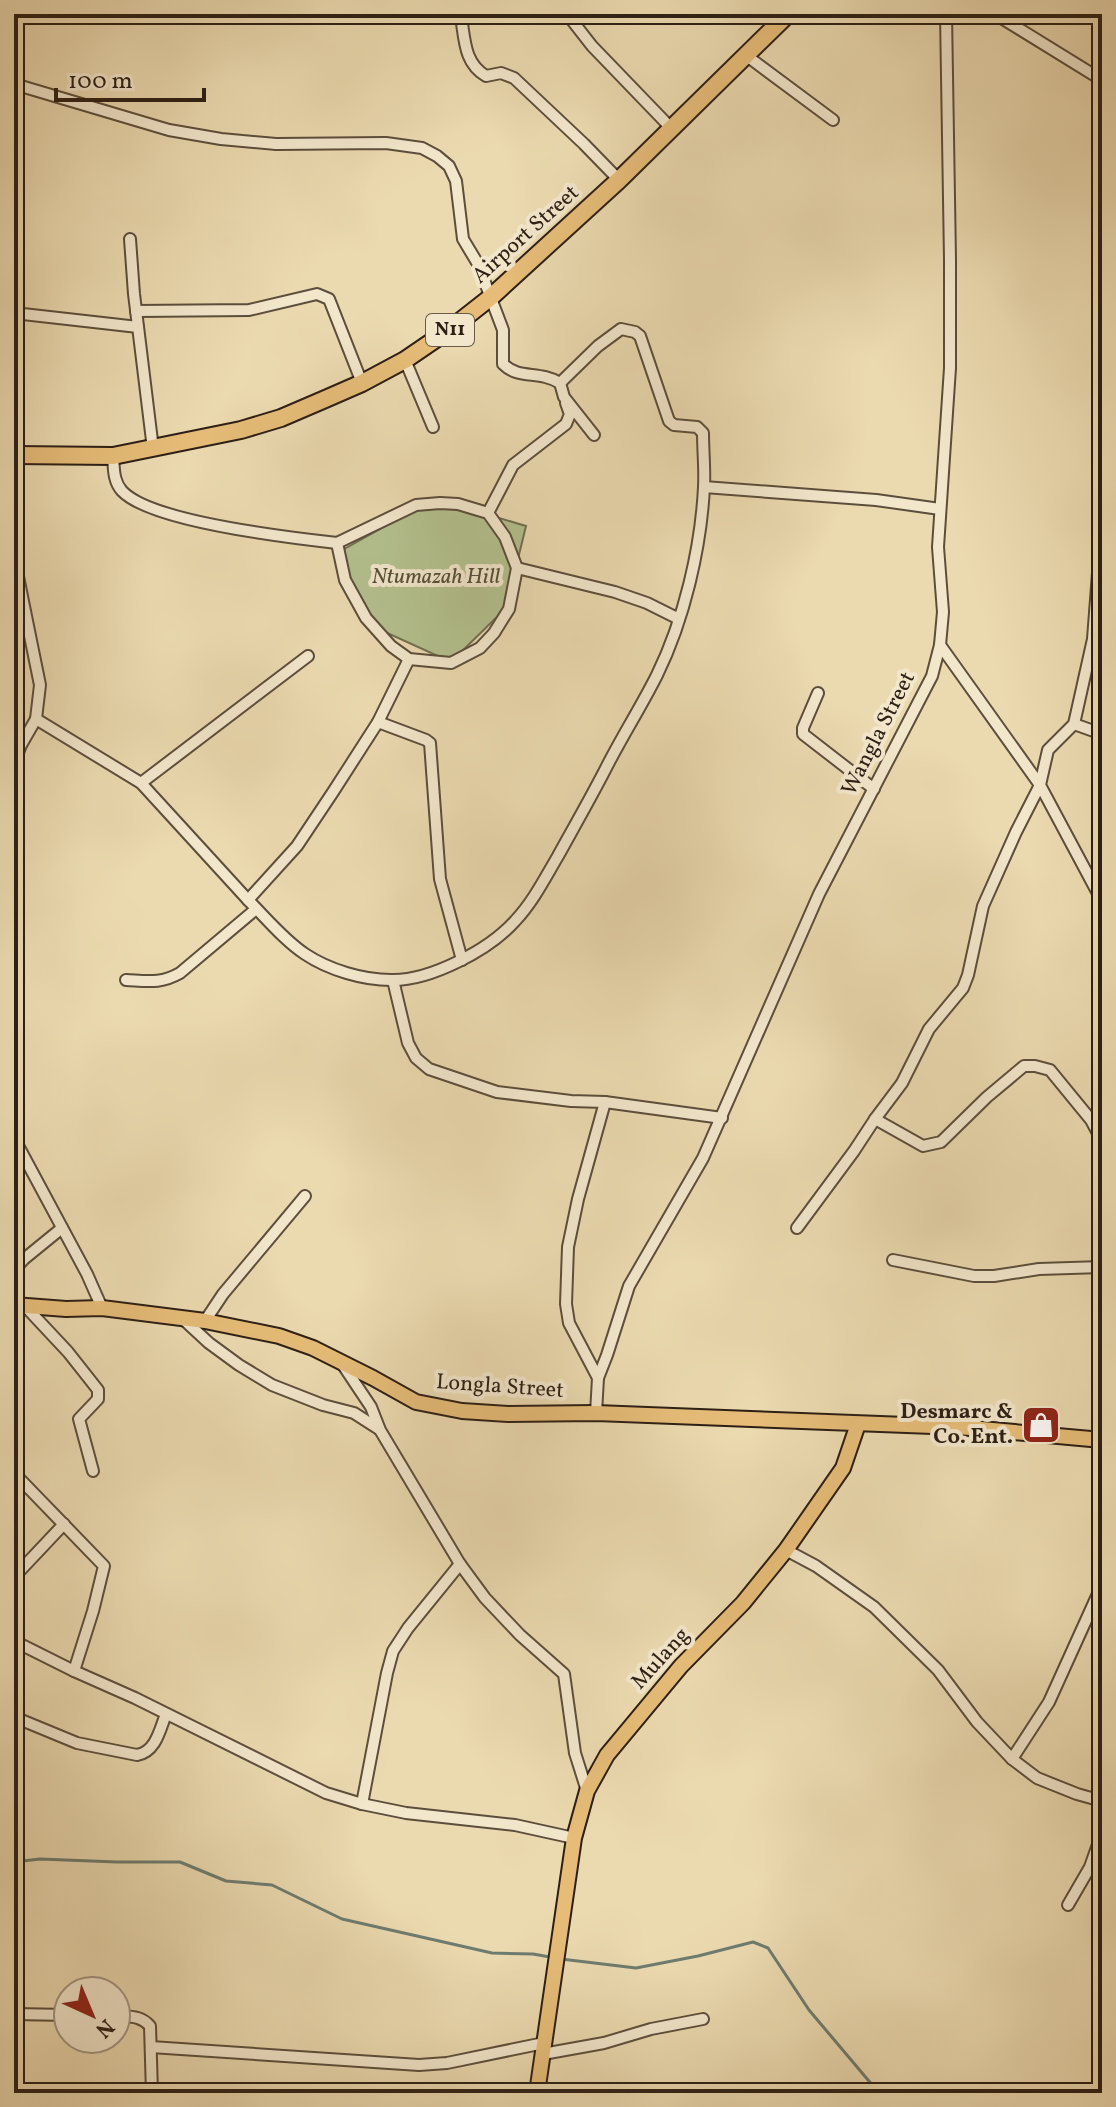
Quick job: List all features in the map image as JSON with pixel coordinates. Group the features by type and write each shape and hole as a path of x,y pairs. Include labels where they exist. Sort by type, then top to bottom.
{"highway":[{"name":"Airport Street","path":"14,455 113,456 241,430 281,418 362,383 405,360 491,297 619,180 788,14"}],"main road":[{"name":"Longla Street","path":"19,1305 102,1308 205,1321 279,1336 313,1348 420,1403 462,1411 959,1427 1102,1440"},
{"name":"Mulang","path":"537,2093 574,1838 587,1791 616,1744 681,1666 743,1603 786,1550 843,1468 858,1424"}],"street":[{"path":"567,14 592,46 671,128"},
{"name":"Wangla Street","path":"596,1413 598,1378 629,1286 703,1158 819,894 932,676 940,645 943,612 938,547 950,368 946,14"},
{"path":"995,14 1102,80"},
{"path":"461,17 468,57 477,71 486,76 501,73 514,78 619,180"},
{"path":"747,56 833,120"},
{"path":"14,84 169,130 276,144 386,143 422,148 449,166 456,181 463,239 478,264 503,330 503,364 516,372 549,376 560,383 570,414 566,424 513,465 488,513"},
{"path":"130,239 153,449"},
{"path":"136,311 249,310 324,295 329,299 362,383"},
{"path":"14,313 138,327"},
{"path":"36,719 141,783 256,909 304,954 326,966 356,975 393,980 423,975 462,960 495,939 513,924 530,903 658,674 679,619 701,525 703,433 697,427 674,425 669,421 640,336 621,329 598,346 560,383"},
{"path":"405,360 433,427"},
{"path":"564,397 594,435"},
{"path":"14,455 14,462"},
{"path":"113,456 115,481 134,501 174,515 274,536 337,543 416,505 458,504 488,513 505,537 517,568 509,609 480,648 451,663 409,659 391,646 366,618 345,580 337,543"},
{"path":"704,487 876,500 940,509"},
{"path":"797,1228 902,1083 929,1029 963,988 983,906 1040,785 1048,750 1074,724 1093,639 1102,520"},
{"path":"14,557 40,685 36,719 17,743 14,763"},
{"path":"517,568 615,592 679,619"},
{"path":"940,645 1040,785 1102,901"},
{"path":"141,783 308,656"},
{"path":"248,900 297,846 378,722 409,659"},
{"path":"818,693 803,734 874,789"},
{"path":"378,722 430,743 440,879 462,960"},
{"path":"1074,724 1102,734"},
{"path":"126,980 161,982 170,979 256,909"},
{"path":"393,980 408,1043 416,1058 429,1069 497,1092 605,1102 722,1118"},
{"path":"875,1119 923,1146 941,1142 1024,1066 1035,1066 1050,1070 1091,1120 1102,1141"},
{"path":"598,1378 569,1323 566,1304 568,1247 605,1102"},
{"path":"14,1138 102,1308"},
{"path":"205,1321 223,1294 305,1196"},
{"path":"14,1270 62,1228"},
{"path":"893,1260 974,1276 1039,1269 1102,1267"},
{"path":"19,1305 68,1352 98,1390 98,1399 79,1419 93,1471"},
{"path":"181,1318 209,1343 272,1385 323,1405 354,1413 380,1430"},
{"path":"341,1363 371,1407 380,1430 460,1564 485,1598 564,1674 575,1753 587,1791"},
{"path":"14,1473 104,1566 74,1671"},
{"path":"14,1577 64,1524"},
{"path":"786,1550 816,1566 874,1607 938,1670 977,1722 1012,1759 1037,1778 1102,1801"},
{"path":"362,1804 393,1651 460,1564"},
{"path":"1012,1759 1049,1702 1102,1585"},
{"path":"14,1641 326,1793 406,1813 515,1825 574,1838"},
{"path":"14,1717 77,1743 137,1755 151,1749 166,1714"},
{"path":"1068,1905 1090,1867 1102,1833"},
{"path":"14,2014 52,2015"},
{"path":"132,2017 144,2020 150,2026 152,2093"},
{"path":"151,2047 419,2065 604,2043 651,2029 703,2019"}],"green space":[{"name":"Ntumazah Hill","path":"459,506 526,526 506,608 451,662 374,627 346,580 339,552 419,507"}],"waterway":[{"path":"14,1862 40,1859 180,1862 226,1881 272,1885 342,1919 492,1953 550,1957"},
{"path":"561,1959 636,1968 753,1942 768,1948 809,2010 879,2093"}],"place":[{"name":"Desmarc & Co. Ent.","path":"1041,1425"}]}
